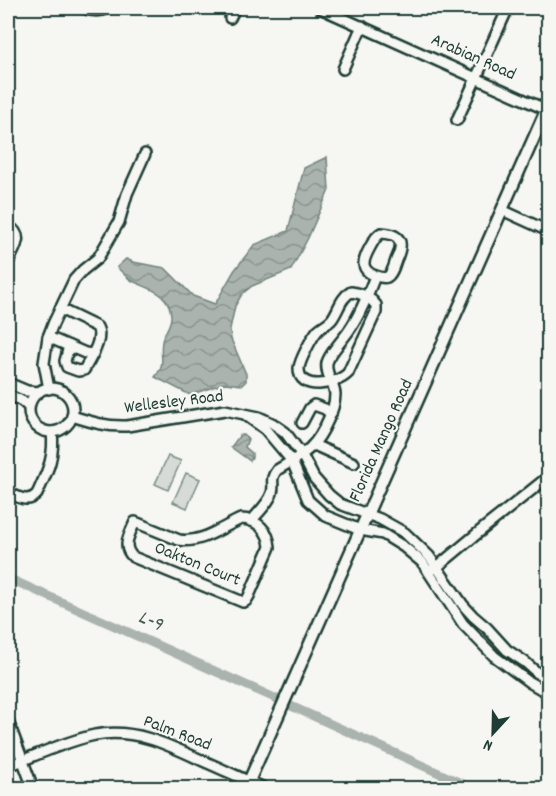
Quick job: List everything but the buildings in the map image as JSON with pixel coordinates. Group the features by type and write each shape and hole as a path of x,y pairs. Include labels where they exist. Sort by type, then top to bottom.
{"street":[{"path":"83,8 94,11 110,8"},
{"path":"230,18 235,8"},
{"name":"Arabian Road","path":"320,8 548,108"},
{"path":"457,120 508,8"},
{"path":"344,69 362,27"},
{"name":"Florida Mango Road","path":"248,785 548,108"},
{"path":"49,388 44,363 48,337 74,280 98,258 119,222 127,195 145,154"},
{"path":"502,210 549,231"},
{"path":"8,226 15,230 18,241 8,262"},
{"path":"381,232 399,238 402,244 401,250 392,272 381,278 375,276 367,272 364,260 376,236 381,232"},
{"path":"251,520 272,494 273,475 277,470 302,455 322,434 331,414 335,396 327,370 329,358 350,330 375,276"},
{"path":"351,292 358,293 372,300 376,305 376,312 348,373 332,382 322,384 304,381 300,375 299,366 313,336 332,320 345,295 351,292"},
{"path":"60,309 97,327 100,332 93,354 84,370 78,371 67,367 64,361 69,346"},
{"path":"48,337 85,353 93,354"},
{"path":"8,383 27,391 39,392 49,388 56,389 68,396 73,409 72,416 62,429 46,432 31,420 29,407 39,392"},
{"path":"8,394 29,407"},
{"path":"302,423 314,405 331,414"},
{"name":"Wellesley Road","path":"72,416 101,425 114,426 127,426 225,410 259,417 285,432 302,455 314,478 329,495 340,504 380,519 405,533 429,556 432,569"},
{"name":"Wellesley Road","path":"245,414 265,429 292,461 308,500 326,516 360,530 383,534 432,569"},
{"path":"8,492 26,500 33,499 37,494 52,458 52,432"},
{"path":"314,445 354,463"},
{"path":"432,569 549,477"},
{"name":"Oakton Court","path":"241,519 251,520 265,531 270,547 249,596 243,602 133,557 126,546 135,522 186,541 198,539 241,519"},
{"path":"432,569 473,616 507,650 549,681"},
{"path":"432,569 463,624 494,656 529,682 549,693"},
{"path":"8,721 33,789"},
{"name":"Palm Road","path":"8,766 80,739 111,733 127,734 165,743 248,785 264,789"}],"shaded area":[{"path":"168,456 181,461 168,490 155,484"},
{"path":"186,473 200,479 187,508 173,502"}],"water":[{"path":"327,157 329,190 291,270 252,286 242,294 235,306 230,329 231,339 246,374 246,381 242,385 225,383 190,395 155,377 161,367 161,347 171,319 169,307 162,296 131,280 117,267 126,259 165,268 193,296 215,304 234,271 254,245 288,231 304,168"},
{"path":"240,435 248,439 245,447 252,453 250,461 231,447"}],"waterway":[{"name":"L-9","path":"8,578 277,699"},
{"name":"L-9","path":"291,706 472,788"}]}
